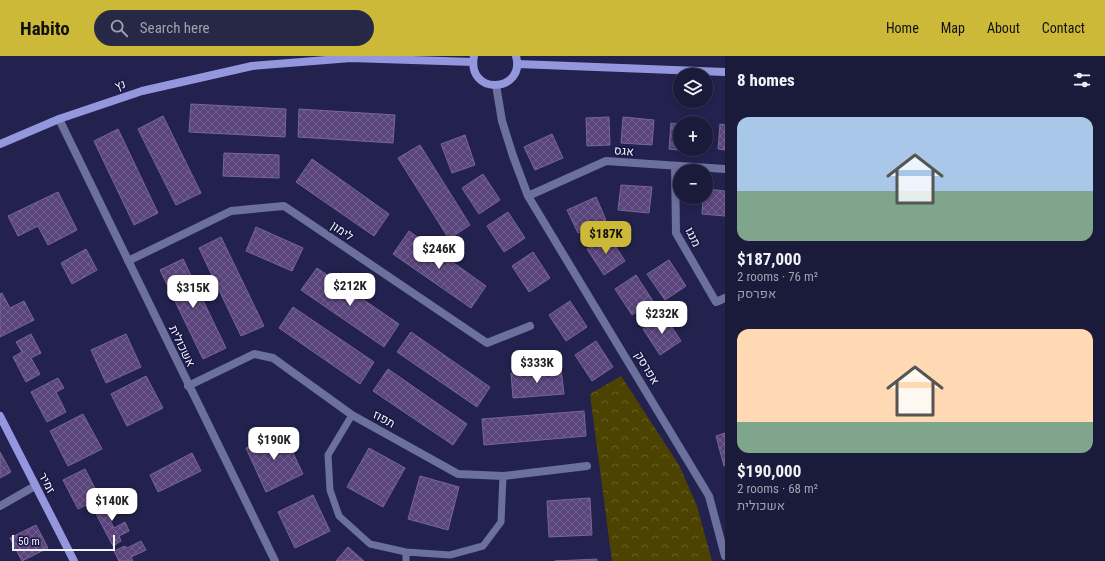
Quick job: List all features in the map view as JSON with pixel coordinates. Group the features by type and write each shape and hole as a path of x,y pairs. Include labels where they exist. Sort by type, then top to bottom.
{"street":[{"name":"נץ","path":"0,144 58,119 142,91 252,66 351,58 474,59"},
{"path":"474,59 474,69 477,76 482,81 496,85 509,81 514,75 517,60 725,72"},
{"name":"אפרסק","path":"496,85 502,121 528,196 709,496 725,556"},
{"name":"אשכולית","path":"58,119 275,561"},
{"name":"אגס","path":"528,196 606,161 673,166"},
{"name":"אגס","path":"713,168 725,169"},
{"name":"מנגו","path":"676,204 676,233 716,302 725,298"},
{"name":"לימון","path":"128,261 230,211 284,206 487,343 530,326"},
{"name":"תפוז","path":"188,386 254,354 273,358 352,415 458,474 503,476 587,466"},
{"name":"זמיר","path":"0,416 74,561"},
{"path":"0,506 35,486"}],"lane":[{"path":"352,415 328,455 330,490 339,516 370,544 406,552 450,555 484,546 501,522 503,476"},
{"path":"406,552 406,561"}],"green space":[{"path":"621,376 679,465 697,506 712,561 612,561 590,394"}],"building":[{"path":"191,104 286,109 285,137 189,132"},
{"path":"299,109 395,115 393,143 298,137"},
{"path":"163,116 201,193 176,205 138,129"},
{"path":"609,117 610,145 587,146 586,118"},
{"path":"623,117 654,120 652,145 621,143"},
{"path":"671,123 673,123 673,149 669,149"},
{"path":"720,124 725,125 725,150 718,149"},
{"path":"118,129 158,213 134,225 94,141"},
{"path":"552,134 563,158 535,170 524,147"},
{"path":"465,135 475,165 452,173 441,144"},
{"path":"420,145 470,225 449,239 398,158"},
{"path":"224,153 279,155 279,178 223,176"},
{"path":"312,159 389,214 374,236 296,182"},
{"path":"483,174 500,200 479,214 462,188"},
{"path":"621,185 652,187 649,213 618,210"},
{"path":"713,190 725,191 725,216 702,214 703,204 713,204"},
{"path":"58,192 77,230 48,245 38,226 18,236 8,216"},
{"path":"596,197 606,220 578,233 567,210"},
{"path":"508,212 525,238 504,252 487,226"},
{"path":"256,227 303,248 292,271 246,251"},
{"path":"409,231 486,286 471,308 393,254"},
{"path":"608,235 625,261 604,275 587,249"},
{"path":"221,237 264,326 241,336 199,248"},
{"path":"86,249 97,270 72,284 61,263"},
{"path":"533,252 550,278 529,292 512,266"},
{"path":"183,259 226,348 203,359 160,270"},
{"path":"669,260 686,286 665,300 647,274"},
{"path":"317,268 399,324 384,347 301,290"},
{"path":"636,275 653,301 632,315 615,289"},
{"path":"2,293 10,308 24,301 34,320 0,337 0,294"},
{"path":"570,301 587,327 566,341 549,315"},
{"path":"293,307 374,362 360,384 279,328"},
{"path":"664,315 681,341 660,355 643,329"},
{"path":"411,332 490,387 477,407 397,352"},
{"path":"31,334 41,353 31,358 40,374 26,382 13,357 22,352 16,342"},
{"path":"126,334 141,367 106,383 91,350"},
{"path":"596,341 613,367 592,381 575,355"},
{"path":"388,369 467,424 453,445 373,391"},
{"path":"561,369 564,394 513,398 511,373"},
{"path":"146,376 163,408 127,426 111,394"},
{"path":"58,378 64,388 56,392 66,412 47,422 31,392"},
{"path":"584,411 586,436 484,445 482,419"},
{"path":"83,414 102,449 68,466 50,431"},
{"path":"282,430 303,474 266,492 246,448"},
{"path":"725,433 725,466 724,466 716,436"},
{"path":"369,448 405,468 383,507 347,487"},
{"path":"0,452 11,472 0,478"},
{"path":"192,453 201,471 158,492 150,475"},
{"path":"85,469 100,498 78,509 63,480"},
{"path":"420,476 459,487 448,530 408,519"},
{"path":"313,495 330,531 295,548 278,512"},
{"path":"590,498 592,535 549,537 547,501"},
{"path":"123,500 127,509 109,518 114,528 125,522 129,531 119,536 121,541 113,546 94,510 103,505 105,510"},
{"path":"36,525 48,548 22,561 10,538"},
{"path":"141,541 146,550 131,557 133,561 119,561 114,551 125,546 127,548"},
{"path":"348,547 364,561 336,561"},
{"path":"597,559 597,561 555,561"}]}
